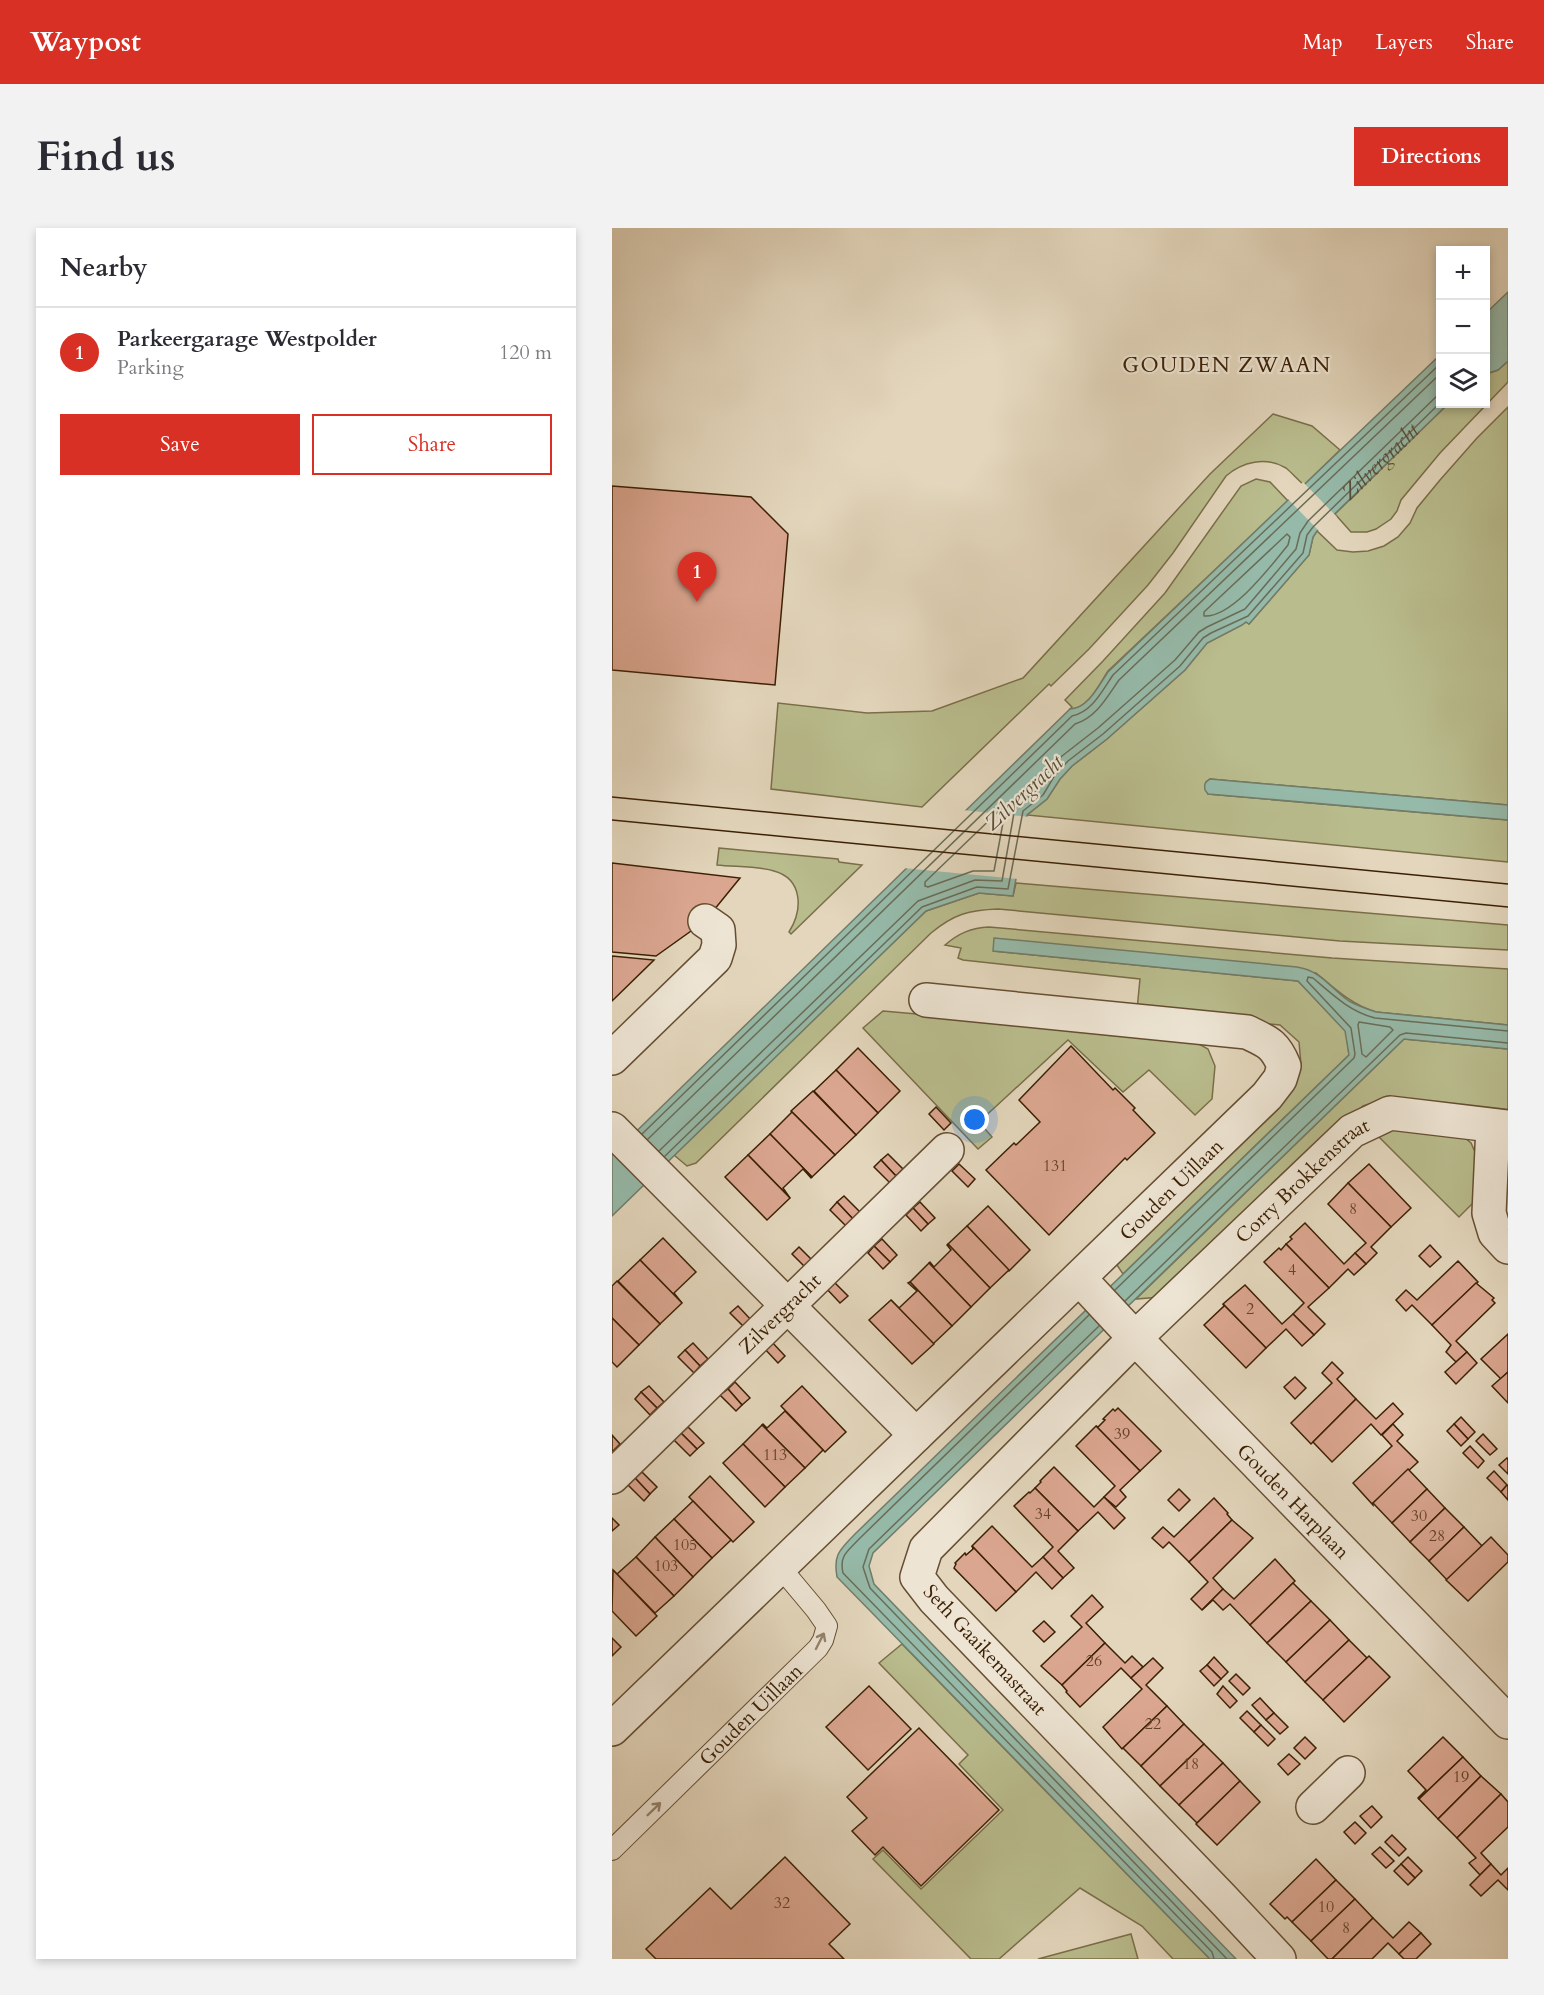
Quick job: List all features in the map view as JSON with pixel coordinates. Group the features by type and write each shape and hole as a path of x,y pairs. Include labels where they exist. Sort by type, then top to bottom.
{"street":[{"path":"612,1058 715,958 719,945 718,930 705,921"},
{"name":"Gouden Uillaan","path":"612,1729 916,1435 1086,1285 1267,1095 1280,1079 1284,1066 1277,1051 1266,1041 1248,1032 926,1000"},
{"name":"Corry Brokkenstraat","path":"1128,1330 1352,1131 1390,1113 1501,1127"},
{"path":"1501,1127 1489,1213 1495,1233 1508,1247"},
{"path":"615,1132 916,1435"},
{"name":"Zilvergracht","path":"612,1477 947,1150"},
{"name":"Gouden Harplaan","path":"1086,1285 1508,1722"},
{"name":"Seth Gaaikemastraat","path":"1128,1330 926,1549 917,1577 934,1599 1278,1959"},
{"path":"1313,1807 1348,1773"}],"lane":[{"name":"Gouden Uillaan","path":"612,1850 818,1648 827,1626 780,1568"}],"shaded area":[{"path":"1508,361 1508,382 1490,401 1490,373 1498,370"},
{"path":"1508,407 1508,805 1210,779 1206,782 1208,794 1508,820 1508,862 1027,815 1047,799 1072,766 1107,739 1185,670 1207,643 1246,622 1249,624 1309,555 1313,537 1317,531 1337,550 1353,552 1368,551 1384,546 1398,537 1410,523 1417,508 1440,480"},
{"path":"1444,408 1483,408 1440,453 1401,500 1391,519 1367,532 1351,532 1335,514"},
{"path":"1273,414 1312,426 1340,450 1304,485 1286,468 1270,462 1247,464 1226,476 1148,585 1089,649 1051,686 1049,684 922,807 771,789 778,703 867,713 932,711 1023,678 1210,474"},
{"path":"1256,479 1270,482 1288,501 1108,671 1088,701 1070,709 1072,707 1065,700 1165,593 1241,486"},
{"path":"719,848 838,859 839,862 862,865 791,934 789,932 797,914 798,896 791,881 784,875 768,869 717,865"},
{"path":"1016,883 1508,925 1508,950 1340,941 998,909 970,912 947,921 931,933 696,1163 687,1166 674,1155 926,911 979,893 1013,896"},
{"path":"989,927 1332,958 1508,969 1508,1025 1376,1012 1351,1001 1316,973 993,951 1298,981 1346,1031 1349,1055 1123,1274 1115,1262 1295,1083 1301,1065 1299,1042 1280,1025 1137,1010 1140,979 963,960 958,958 961,948 945,945 966,932"},
{"path":"883,1011 1188,1038 1208,1049 1215,1066 1212,1099 1195,1115 1149,1070 1123,1092 1068,1040 979,1122 992,1137 978,1149 863,1028"},
{"path":"1404,1039 1508,1049 1508,1112 1382,1100 1363,1106 1161,1297 1136,1299"},
{"path":"1385,1125 1459,1133 1471,1143 1479,1161 1474,1202 1459,1217 1372,1130"},
{"path":"902,1644 1210,1959 1173,1959 1142,1926 1080,1888 999,1959 971,1959 873,1859 883,1850 921,1889 1003,1810 959,1764 968,1755 879,1663"},
{"path":"1131,1934 1138,1959 1038,1959"}],"water":[{"path":"1508,292 1508,361 1498,370 1490,373 1490,354 1490,309"},
{"path":"1436,359 1436,408 1444,408 1317,531 1313,537 1309,555 1249,624 1246,622 1207,643 1185,670 1107,739 1072,766 1047,799 1027,815 1013,896 979,893 926,911 612,1216 612,1155 1070,709 1088,701 1108,672"},
{"path":"1210,779 1508,805 1508,820 1208,794 1205,785"},
{"path":"994,938 1297,967 1313,972 1349,1001 1376,1012 1508,1025 1508,1049 1404,1039 873,1553 869,1566 874,1584 1236,1959 1210,1959 837,1577 836,1563 839,1553 855,1534 1349,1055 1345,1031 1298,981 993,951"}],"pier":[{"path":"1303,482 1337,517 1320,532 1287,498"},
{"path":"962,810 1030,817 1019,879 903,868"}],"building":[{"path":"612,486 751,497 788,534 775,685 612,670"},
{"path":"612,863 740,878 705,921 656,956 612,952"},
{"path":"612,956 654,960 612,1001"},
{"path":"1071,1046 1113,1090 1115,1088 1135,1108 1133,1110 1155,1133 1127,1160 1125,1158 1049,1235 986,1170 1040,1122 1019,1100"},
{"path":"858,1048 900,1091 878,1113 836,1070"},
{"path":"836,1070 878,1113 856,1135 814,1091"},
{"path":"813,1091 856,1135 835,1155 791,1111"},
{"path":"936,1107 951,1123 944,1130 929,1114"},
{"path":"792,1112 835,1155 812,1177 770,1134"},
{"path":"770,1134 812,1177 803,1169 783,1188 790,1198 748,1155"},
{"path":"888,1154 903,1169 896,1176 881,1160"},
{"path":"748,1155 790,1198 767,1220 725,1177"},
{"path":"881,1160 896,1176 890,1183 874,1167"},
{"path":"959,1164 975,1179 968,1187 952,1171"},
{"path":"1369,1164 1411,1208 1391,1227 1348,1183"},
{"path":"1348,1183 1391,1227 1371,1247 1377,1253 1366,1264 1355,1253 1366,1243 1328,1204"},
{"path":"844,1196 860,1212 853,1219 837,1202"},
{"path":"837,1202 853,1219 846,1226 830,1210"},
{"path":"920,1202 935,1218 928,1224 913,1208"},
{"path":"988,1206 1030,1250 1009,1271 967,1226"},
{"path":"913,1208 928,1224 921,1231 906,1215"},
{"path":"1305,1223 1344,1264 1355,1253 1366,1264 1354,1275 1348,1269 1329,1288 1286,1244"},
{"path":"967,1226 1009,1270 990,1288 948,1244"},
{"path":"663,1238 696,1272 674,1293 682,1303 640,1260"},
{"path":"882,1239 897,1255 890,1262 874,1246"},
{"path":"948,1244 990,1288 971,1307 929,1263 934,1267 951,1250"},
{"path":"1286,1244 1329,1288 1308,1307 1325,1324 1314,1335 1293,1314 1304,1303 1264,1262"},
{"path":"1430,1245 1441,1257 1430,1267 1419,1256"},
{"path":"874,1246 890,1262 883,1269 868,1253"},
{"path":"799,1247 814,1262 807,1269 792,1254"},
{"path":"640,1260 682,1303 660,1324 618,1281"},
{"path":"1458,1261 1478,1282 1432,1325 1412,1305 1406,1311 1396,1300 1406,1290 1417,1300"},
{"path":"929,1263 971,1307 952,1326 910,1282"},
{"path":"832,1280 848,1296 840,1303 825,1287"},
{"path":"617,1281 660,1324 639,1345 612,1318 612,1286"},
{"path":"910,1282 952,1326 933,1344 891,1300 899,1308 917,1291 908,1283"},
{"path":"1476,1283 1494,1298 1492,1300 1495,1303 1456,1341 1467,1352 1456,1362 1446,1352 1451,1345 1432,1325"},
{"path":"1245,1285 1282,1324 1293,1314 1314,1335 1302,1346 1286,1329 1266,1348 1223,1304"},
{"path":"891,1300 934,1344 912,1364 869,1320"},
{"path":"1223,1304 1266,1348 1246,1368 1204,1325 1224,1306"},
{"path":"738,1306 753,1322 746,1329 730,1313"},
{"path":"612,1318 639,1345 617,1367 612,1362"},
{"path":"1508,1334 1508,1372 1501,1379 1481,1359"},
{"path":"770,1340 785,1356 778,1363 763,1347"},
{"path":"693,1343 708,1359 700,1366 685,1350"},
{"path":"685,1350 700,1366 694,1373 678,1357"},
{"path":"1467,1352 1477,1363 1456,1384 1445,1372"},
{"path":"1332,1362 1343,1373 1337,1379 1356,1399 1311,1444 1291,1423 1332,1383 1322,1373"},
{"path":"1508,1372 1508,1403 1492,1386"},
{"path":"1295,1377 1306,1388 1295,1399 1284,1387"},
{"path":"735,1382 750,1398 742,1405 728,1389"},
{"path":"649,1386 664,1402 657,1408 641,1392"},
{"path":"802,1386 846,1432 825,1452 781,1406"},
{"path":"728,1389 742,1405 736,1411 720,1395"},
{"path":"641,1392 657,1408 650,1415 635,1399"},
{"path":"1356,1399 1376,1419 1393,1403 1403,1414 1381,1435 1371,1424 1332,1462 1313,1442"},
{"path":"1118,1408 1161,1451 1140,1471 1096,1426 1098,1427 1105,1420 1103,1419 1113,1409 1115,1411"},
{"path":"785,1411 823,1450 805,1468 762,1425 767,1428"},
{"path":"1461,1417 1475,1432 1468,1439 1454,1424"},
{"path":"1393,1424 1403,1435 1397,1441 1418,1462 1373,1505 1353,1483 1392,1446 1382,1435"},
{"path":"1454,1424 1468,1439 1461,1446 1447,1431"},
{"path":"762,1425 805,1468 785,1487 743,1444"},
{"path":"1096,1426 1140,1471 1120,1490 1126,1497 1116,1507 1104,1497 1115,1486 1076,1446"},
{"path":"688,1427 704,1443 697,1449 681,1433"},
{"path":"681,1433 697,1449 690,1456 674,1440"},
{"path":"1483,1434 1497,1449 1490,1455 1476,1441"},
{"path":"612,1435 620,1444 613,1451 612,1450"},
{"path":"743,1444 785,1487 765,1507 723,1463"},
{"path":"1470,1446 1484,1461 1478,1468 1463,1453"},
{"path":"1507,1458 1508,1460 1508,1474 1499,1465"},
{"path":"1054,1467 1094,1507 1104,1497 1125,1518 1114,1529 1098,1512 1078,1531 1035,1488"},
{"path":"1408,1469 1427,1489 1392,1523 1373,1503"},
{"path":"1494,1471 1507,1485 1501,1492 1487,1478"},
{"path":"642,1472 657,1487 650,1494 635,1478"},
{"path":"710,1476 754,1522 733,1542 689,1497"},
{"path":"635,1478 650,1494 644,1501 628,1485"},
{"path":"1508,1486 1508,1500 1501,1492"},
{"path":"1035,1488 1078,1531 1058,1551 1074,1568 1063,1578 1043,1557 1053,1547 1014,1506"},
{"path":"1179,1489 1190,1500 1179,1511 1168,1500"},
{"path":"1427,1489 1445,1508 1410,1542 1392,1523"},
{"path":"1214,1498 1232,1520 1189,1562 1169,1542 1163,1548 1152,1538 1163,1527 1174,1537"},
{"path":"693,1501 731,1540 712,1558 674,1519"},
{"path":"1445,1508 1464,1527 1429,1561 1410,1542"},
{"path":"612,1518 619,1525 612,1531"},
{"path":"674,1519 712,1558 693,1577 655,1537"},
{"path":"1232,1520 1253,1538 1213,1578 1223,1589 1202,1610 1191,1599 1208,1582 1189,1562"},
{"path":"992,1526 1032,1567 1043,1557 1063,1578 1052,1589 1036,1572 1016,1592 972,1546"},
{"path":"1464,1527 1483,1547 1448,1581 1429,1561"},
{"path":"655,1537 693,1577 674,1596 636,1557"},
{"path":"1491,1537 1508,1555 1508,1562 1468,1601 1446,1580"},
{"path":"972,1546 1016,1592 996,1611 954,1568 955,1563 965,1553 966,1555 973,1549"},
{"path":"636,1557 674,1596 655,1613 613,1570 617,1574"},
{"path":"1275,1559 1295,1581 1250,1625 1230,1604 1223,1610 1213,1600 1202,1610 1223,1589 1234,1599"},
{"path":"613,1570 657,1616 636,1636 612,1611"},
{"path":"1293,1583 1311,1601 1267,1643 1250,1625"},
{"path":"1092,1595 1103,1607 1086,1623 1105,1643 1062,1685 1041,1666 1082,1627 1071,1616"},
{"path":"1311,1601 1330,1620 1286,1662 1267,1643"},
{"path":"1330,1620 1349,1640 1305,1682 1286,1662"},
{"path":"1044,1621 1055,1632 1044,1642 1033,1631"},
{"path":"612,1638 621,1647 612,1656"},
{"path":"1349,1640 1367,1658 1323,1700 1305,1682"},
{"path":"1105,1643 1125,1663 1132,1656 1143,1667 1131,1678 1121,1668 1080,1707 1062,1685"},
{"path":"1369,1656 1390,1677 1344,1722 1323,1700"},
{"path":"1214,1657 1228,1672 1221,1679 1207,1665"},
{"path":"1153,1658 1163,1668 1146,1685 1167,1706 1122,1749 1103,1727 1142,1689 1131,1678"},
{"path":"1207,1665 1221,1679 1214,1686 1200,1671"},
{"path":"1236,1674 1250,1688 1243,1695 1229,1681"},
{"path":"869,1686 911,1729 868,1770 826,1727"},
{"path":"1223,1686 1237,1701 1230,1708 1217,1694"},
{"path":"1260,1698 1274,1713 1266,1720 1252,1705"},
{"path":"1167,1706 1184,1724 1141,1766 1123,1748"},
{"path":"1247,1711 1261,1725 1254,1732 1240,1718"},
{"path":"1274,1713 1288,1727 1280,1734 1266,1720"},
{"path":"1184,1724 1204,1744 1160,1786 1141,1766"},
{"path":"1261,1725 1275,1739 1268,1746 1254,1732"},
{"path":"919,1728 999,1810 921,1886 883,1847 875,1855 852,1831 867,1818 847,1797"},
{"path":"1305,1737 1316,1748 1305,1759 1294,1748"},
{"path":"1443,1737 1463,1757 1419,1799 1426,1790 1408,1771"},
{"path":"1204,1744 1223,1763 1179,1805 1160,1786"},
{"path":"1289,1754 1300,1764 1288,1775 1278,1764"},
{"path":"1463,1757 1481,1776 1438,1819 1419,1799"},
{"path":"1223,1763 1240,1781 1197,1823 1179,1805"},
{"path":"1481,1776 1501,1794 1457,1838 1438,1819"},
{"path":"1240,1781 1260,1802 1217,1845 1196,1824"},
{"path":"1501,1794 1508,1802 1508,1827 1481,1853 1491,1864 1480,1875 1469,1863 1476,1858 1457,1838"},
{"path":"1372,1806 1382,1817 1371,1828 1360,1816"},
{"path":"1355,1822 1366,1833 1355,1844 1344,1832"},
{"path":"1392,1835 1406,1849 1399,1856 1385,1842"},
{"path":"1380,1847 1394,1861 1386,1868 1372,1854"},
{"path":"785,1857 850,1924 829,1944 844,1959 656,1959 646,1949 710,1888 731,1909"},
{"path":"1408,1857 1422,1871 1415,1878 1401,1864"},
{"path":"1316,1859 1336,1880 1292,1922 1287,1917 1285,1919 1270,1904"},
{"path":"1401,1864 1415,1878 1408,1885 1394,1871"},
{"path":"1491,1864 1501,1875 1508,1868 1508,1890 1498,1880 1481,1896 1470,1885"},
{"path":"1336,1880 1355,1899 1311,1941 1292,1922"},
{"path":"1355,1899 1373,1918 1332,1959 1328,1959 1311,1941"},
{"path":"1373,1918 1393,1938 1409,1922 1421,1933 1399,1954 1388,1943 1372,1959 1332,1959"},
{"path":"1421,1933 1431,1944 1416,1959 1404,1959 1399,1954"}],"tram line":[{"path":"612,797 1508,884"},
{"path":"612,820 1508,907"}],"place":[{"name":"Parkeergarage Westpolder","path":"697,602"}],"district":[{"name":"GOUDEN ZWAAN","path":"1227,365"}]}
